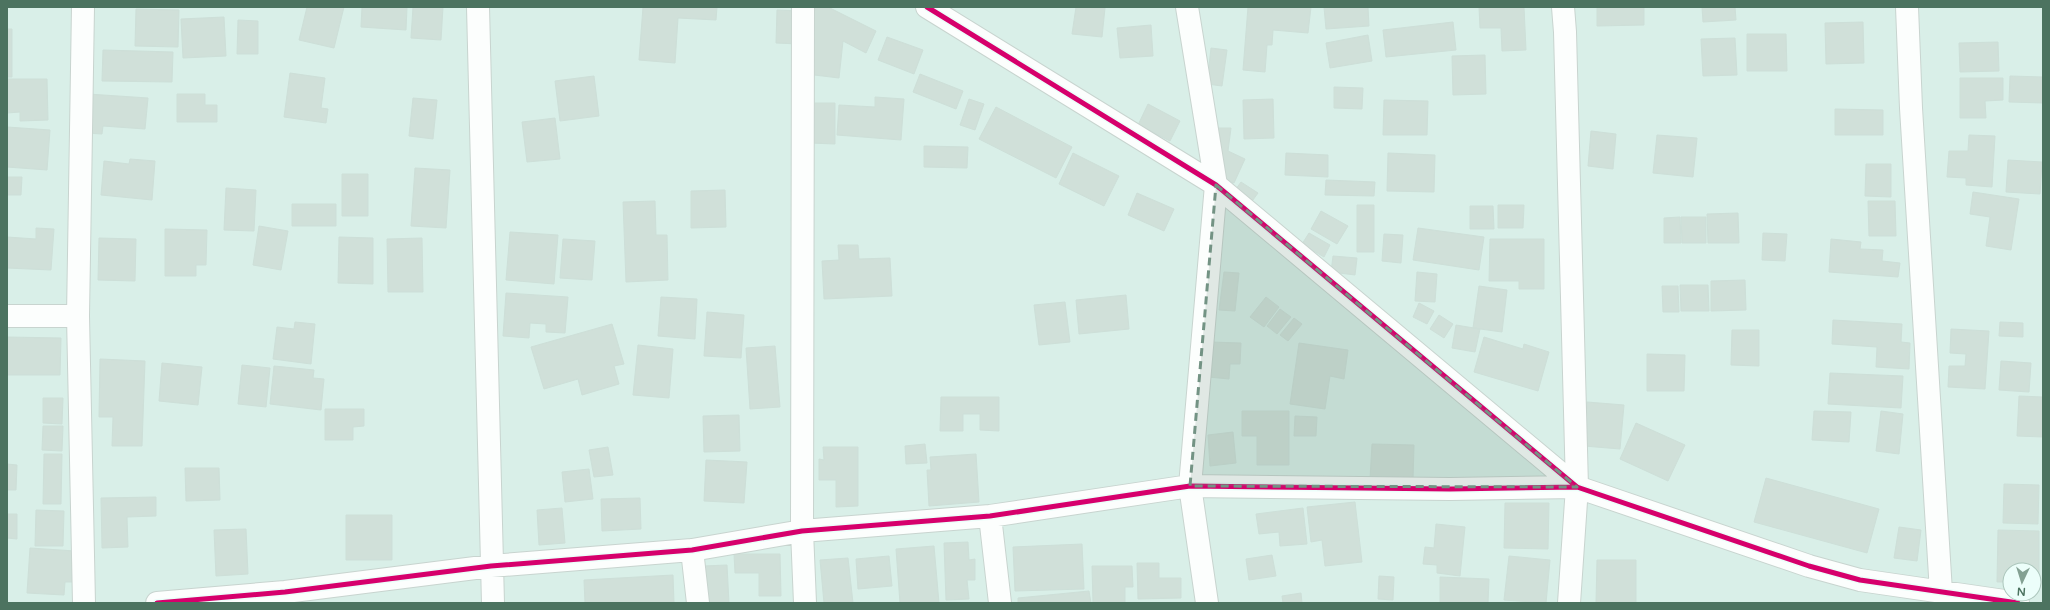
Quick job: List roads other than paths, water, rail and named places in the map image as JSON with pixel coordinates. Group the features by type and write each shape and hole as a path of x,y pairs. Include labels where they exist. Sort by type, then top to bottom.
{"street":[{"path":"83,7 78,316 84,603"},
{"path":"478,7 493,603"},
{"path":"802,7 802,531 805,603"},
{"path":"927,7 1216,185 1577,487"},
{"path":"1187,7 1216,185 1190,486 1206,603"},
{"path":"1563,7 1565,32 1577,487 1569,603"},
{"path":"1907,7 1911,108 1940,598"},
{"path":"7,316 78,316"},
{"path":"157,603 286,597 491,566 692,550 802,531 990,516 1190,486 1450,489 1577,487 1808,566 1860,580 1940,598 2018,603"},
{"path":"990,516 1000,603"},
{"path":"692,550 698,603"}]}
